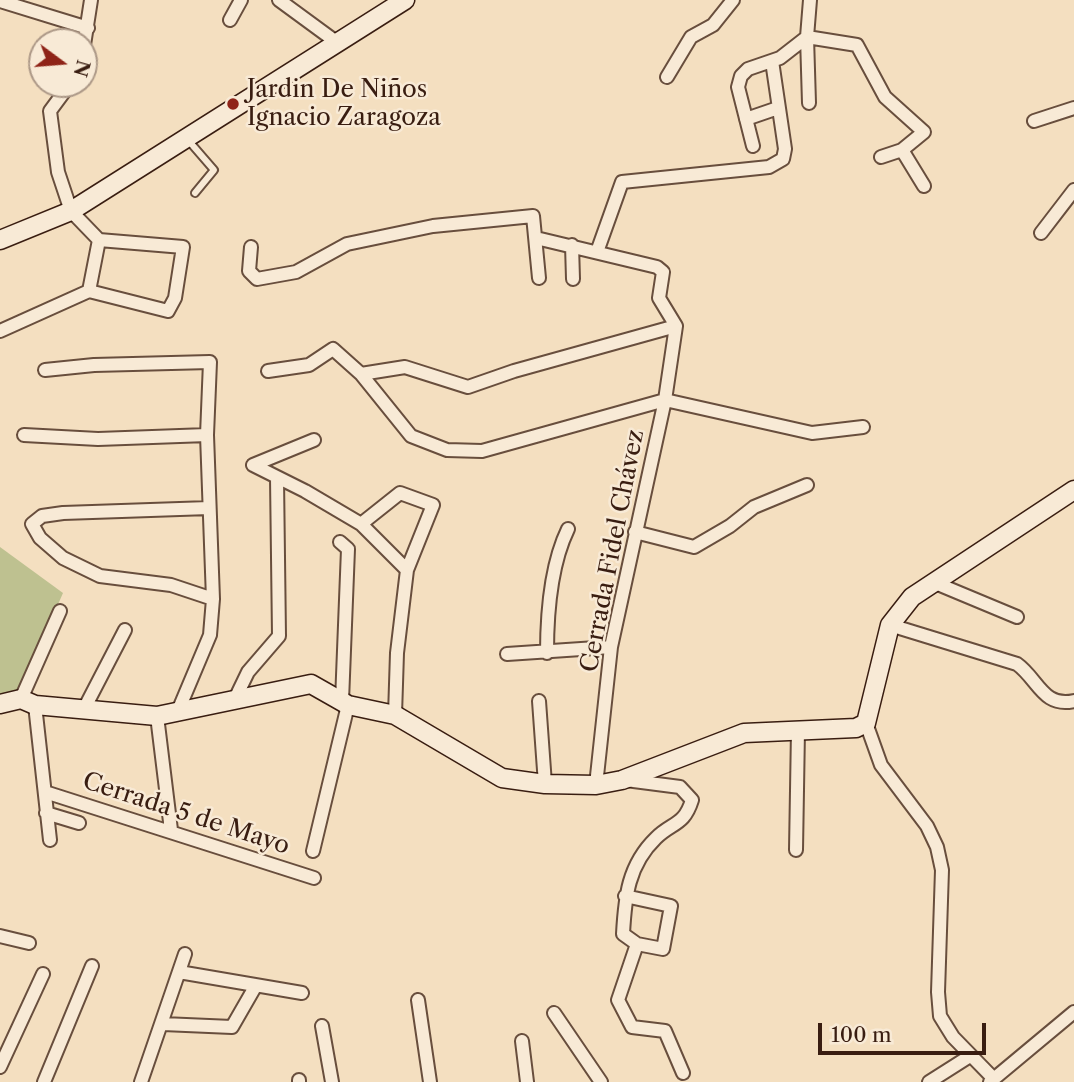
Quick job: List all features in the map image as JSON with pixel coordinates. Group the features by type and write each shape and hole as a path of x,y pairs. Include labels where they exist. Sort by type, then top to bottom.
{"street":[{"path":"0,1 88,28 91,0"},
{"path":"230,20 242,0"},
{"path":"279,0 296,5 339,44"},
{"path":"0,240 71,211 405,0"},
{"path":"667,76 691,37 713,26 733,0"},
{"path":"809,103 807,37 810,0"},
{"path":"753,146 738,87 741,76 748,69 772,61 807,37 857,45 885,97 924,132 902,150 881,157"},
{"path":"597,252 622,182 769,167 783,159 785,149 772,61"},
{"path":"0,331 89,291 168,311 175,298 183,247 99,240 71,211 58,172 50,111 59,98"},
{"path":"746,119 778,108"},
{"path":"1034,121 1074,108"},
{"path":"902,150 924,186"},
{"path":"1041,233 1074,190"},
{"path":"251,247 250,271 257,279 296,272 347,244 433,226 533,216 539,278"},
{"path":"361,374 405,367 468,387 513,371 676,326 659,299 663,272 572,245 537,238"},
{"path":"89,291 99,240"},
{"path":"572,245 573,279"},
{"name":"Cerrada Fidel Chávez","path":"596,785 611,647 665,400 676,326"},
{"path":"268,371 309,365 334,349 361,374 411,436 447,450 482,451 665,400 812,433 863,427"},
{"path":"45,370 94,365 210,362 207,435 213,599 210,635 178,711"},
{"path":"24,435 98,439 207,435"},
{"path":"314,440 253,465 361,524 407,570"},
{"path":"234,701 248,672 279,636 277,478"},
{"path":"635,532 694,547 730,526 754,507 807,485"},
{"path":"1074,490 912,597 890,625 866,723 881,765 927,826 937,847 943,870 938,992 940,1016 991,1080 1074,1012"},
{"path":"361,524 400,493 433,505 407,570 397,653 395,715"},
{"path":"209,508 63,513 42,516 32,524 40,538 64,558 100,576 171,585 213,599"},
{"path":"547,653 553,589 568,529"},
{"name":"Cerrada 5 de Mayo","path":"313,851 345,703 348,549 340,542"},
{"path":"933,582 1017,617"},
{"path":"50,840 45,792 28,702 60,611"},
{"path":"890,625 1017,664 1029,673 1044,696 1063,703 1074,701"},
{"path":"83,710 125,630"},
{"path":"507,654 611,647"},
{"path":"0,704 28,702 157,716 311,684 345,703 395,715 502,778 545,784 596,785 622,780 744,733 856,729 866,723"},
{"path":"539,701 545,784"},
{"path":"157,716 171,830"},
{"path":"796,850 798,730"},
{"path":"622,780 680,787 692,800 687,816 658,836 644,851 633,870 625,896 624,934 637,944 663,949 671,906 625,896"},
{"name":"Cerrada 5 de Mayo","path":"45,792 171,830 314,878"},
{"path":"46,813 79,823"},
{"path":"0,936 29,943"},
{"path":"637,944 618,1000 632,1027 665,1031 683,1073"},
{"path":"141,1082 186,954"},
{"path":"44,1082 92,966"},
{"path":"179,972 302,993"},
{"path":"0,1067 43,974"},
{"path":"163,1024 232,1027 255,986"},
{"path":"418,1000 430,1082"},
{"path":"554,1013 601,1082"},
{"path":"322,1026 332,1082"},
{"path":"522,1041 527,1082"},
{"path":"929,1082 970,1056"}],"lane":[{"path":"187,139 214,170 194,193"}],"green space":[{"path":"0,547 63,593 19,694 0,698"}],"place":[{"name":"Jardin De Niños Ignacio Zaragoza","path":"233,104"}]}
